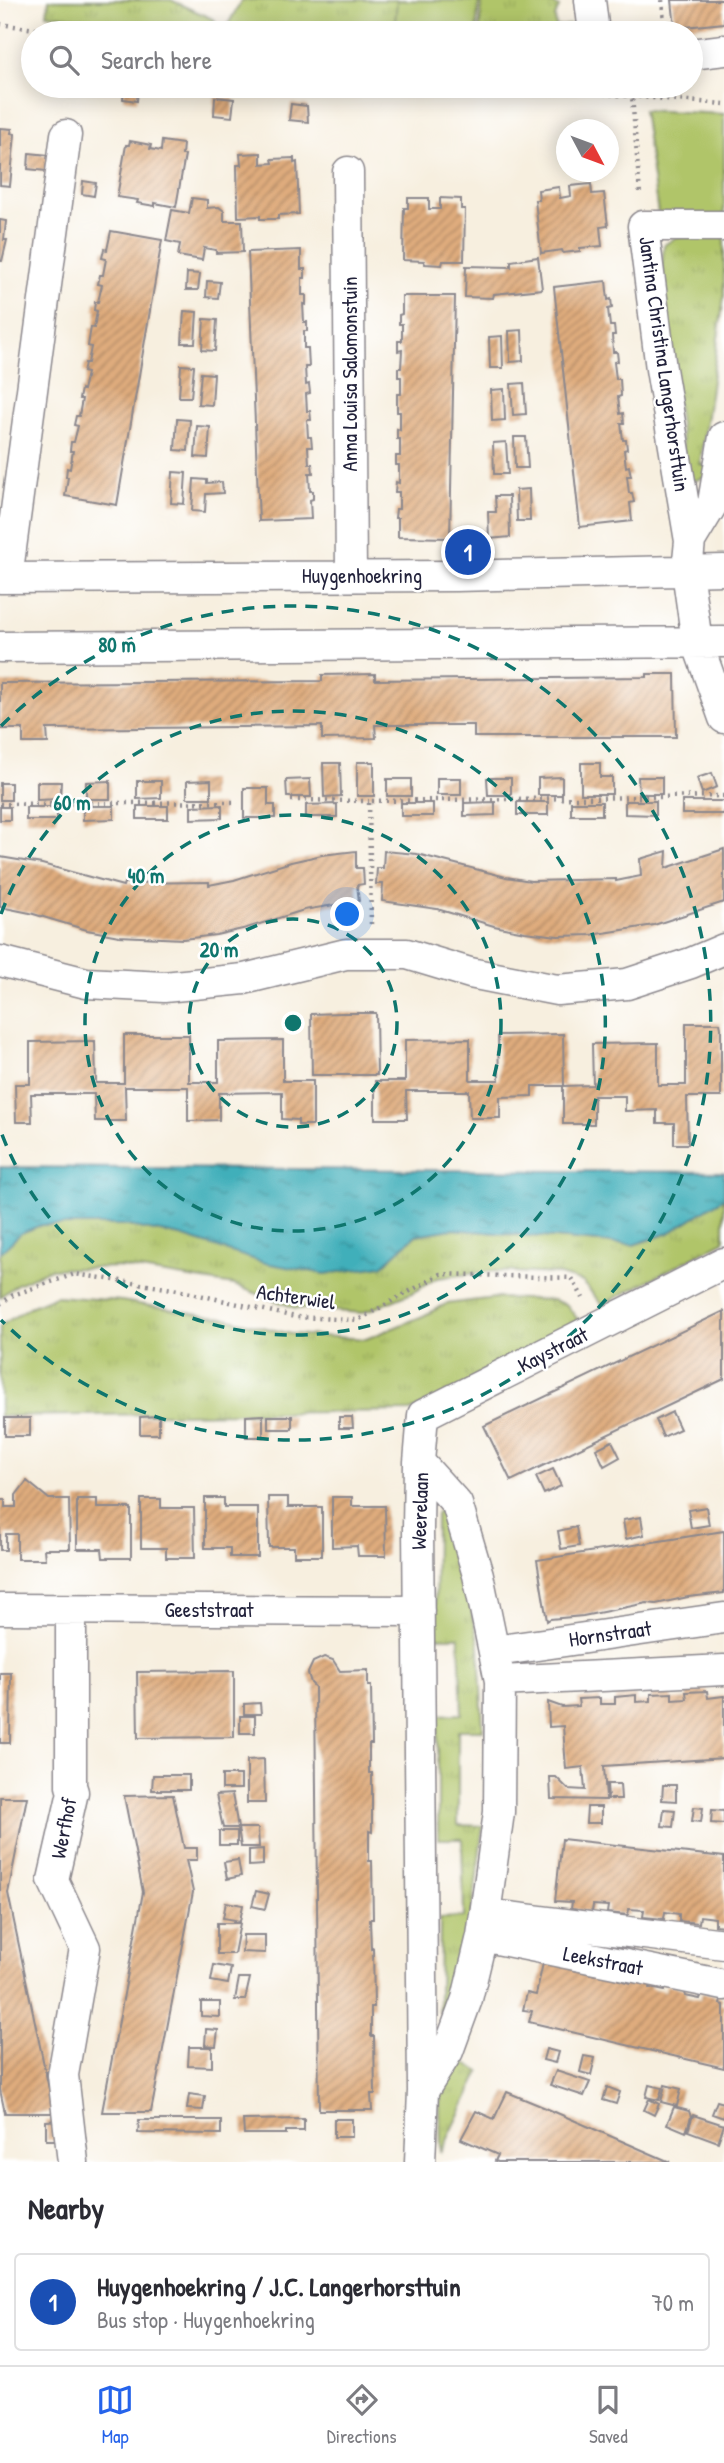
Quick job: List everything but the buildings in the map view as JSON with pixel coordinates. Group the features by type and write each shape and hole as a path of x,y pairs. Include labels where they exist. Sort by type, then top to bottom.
{"street":[{"path":"703,53 724,50"},
{"path":"4,578 66,135"},
{"name":"Anna Louisa Salomonstuin","path":"348,172 351,575"},
{"name":"Jantina Christina Langerhorsttuin","path":"724,226 643,226 661,369 690,541 687,571 711,642 724,718"},
{"name":"Jantina Christina Langerhorsttuin","path":"690,541 713,503 724,437"},
{"name":"Huygenhoekring","path":"4,578 456,576 724,570"},
{"path":"0,647 711,642"},
{"path":"0,961 86,983 164,986 244,979 346,954 407,954 470,973 557,990 628,984 724,949"},
{"name":"Kaystraat","path":"419,1462 423,1415 724,1263"},
{"name":"Weerelaan","path":"419,1462 423,2160"},
{"name":"Weerelaan","path":"419,1462 457,1504 478,1575 500,1681 499,1812 483,1925 467,1999 448,2051 423,2091"},
{"name":"Geeststraat","path":"0,1609 419,1611"},
{"name":"Werfhof","path":"71,1610 71,1786 74,1792 53,1880 85,1948 62,2075 74,2162"},
{"name":"Hornstraat","path":"495,1651 724,1618"},
{"name":"Hornstraat","path":"500,1681 724,1670"},
{"name":"Leekstraat","path":"483,1925 724,1944"},
{"name":"Leekstraat","path":"483,1925 724,1985"}],"path":[{"path":"662,0 664,21"},
{"path":"0,23 21,26"},
{"path":"632,98 641,204"},
{"path":"655,98 724,104"},
{"path":"291,800 724,796"},
{"path":"369,801 372,953"},
{"path":"0,803 238,802"},
{"name":"Achterwiel","path":"0,1304 13,1295 75,1274 173,1289 295,1317 358,1320 441,1275 572,1278 599,1326"}],"green space":[{"path":"49,0 171,0 215,20 98,21 47,14"},
{"path":"242,0 402,0 399,21 230,21"},
{"path":"397,0 479,1 477,21 395,21"},
{"path":"482,0 554,4 559,7 555,21 480,21"},
{"path":"643,110 724,114 724,218 659,220"},
{"path":"724,235 724,297 700,464 710,466 706,477 687,483 661,275 664,245 677,237"},
{"path":"724,1198 724,1241 602,1305 583,1282 557,1274 493,1271 437,1278 412,1293 362,1313 295,1308 234,1285 122,1267 51,1269 17,1284 0,1297 0,1253 21,1233 41,1225 123,1225 382,1266 416,1235 452,1229 633,1245 669,1233"},
{"path":"56,1296 121,1301 230,1319 291,1334 366,1339 446,1304 495,1298 553,1300 567,1305 585,1329 411,1411 0,1416 0,1326 30,1307"},
{"path":"443,1505 464,1574 479,1646 483,1730 458,1730 458,1825 483,1826 470,1930 450,2003 439,2011 440,1918 464,1917 462,1839 438,1839 438,1715 462,1714 459,1637 435,1637 436,1514"},
{"path":"458,2059 480,2072 441,2153 439,2072"}],"water":[{"path":"0,1167 724,1172 724,1198 669,1233 633,1245 452,1229 416,1235 382,1266 325,1274 265,1263 181,1236 123,1225 41,1225 21,1233 0,1253"}],"place":[{"name":"Huygenhoekring / J.C. Langerhorsttuin","path":"468,552"}]}
